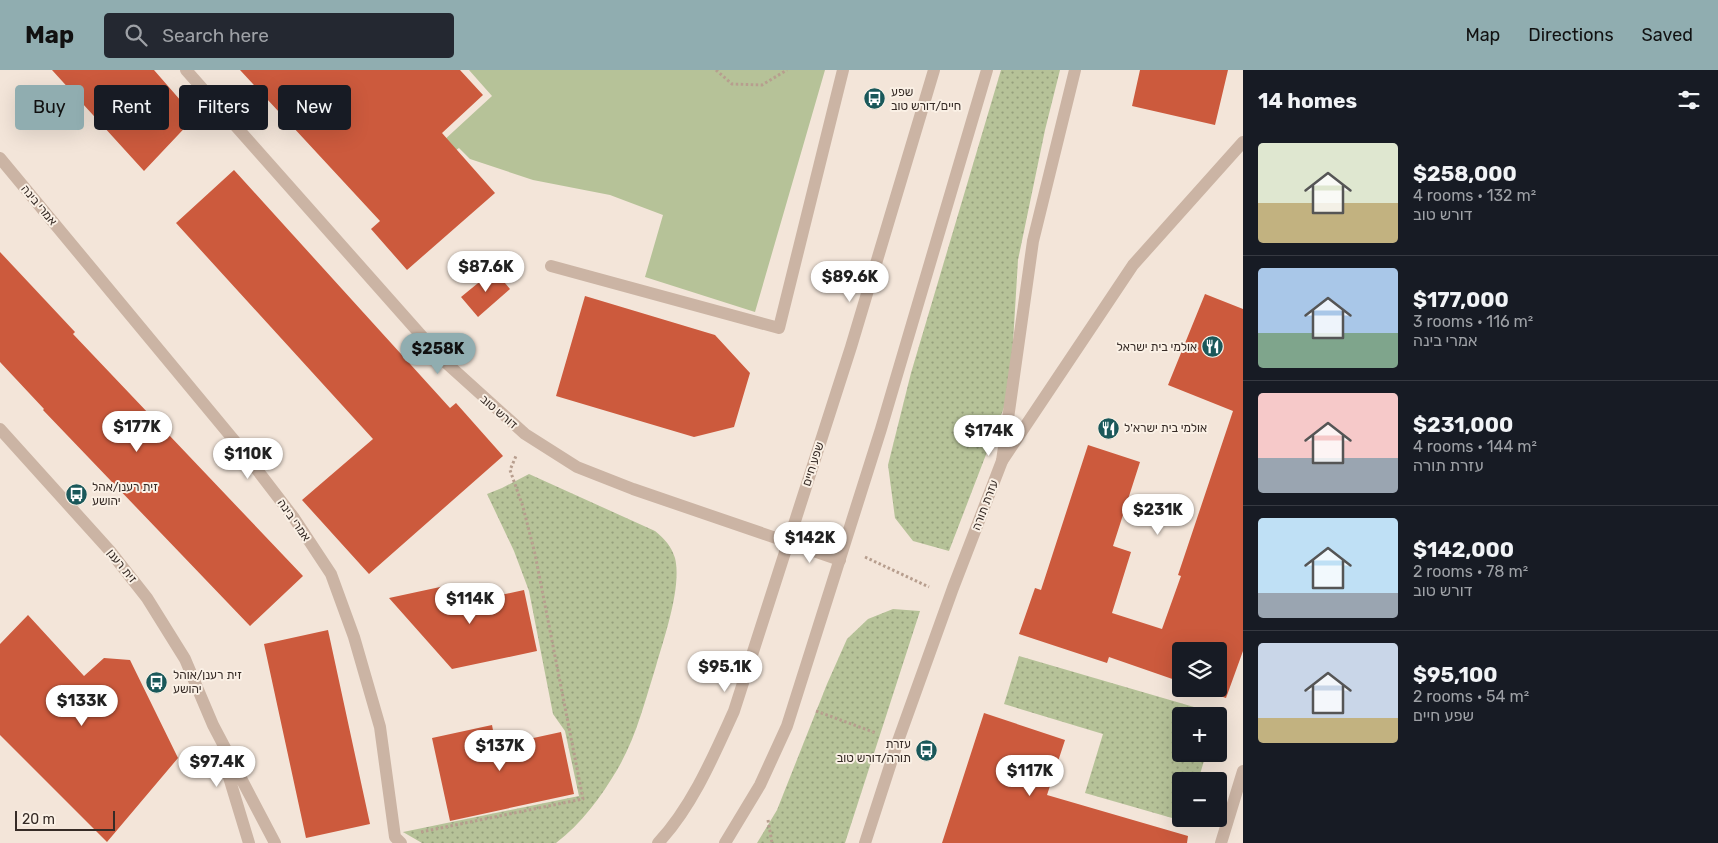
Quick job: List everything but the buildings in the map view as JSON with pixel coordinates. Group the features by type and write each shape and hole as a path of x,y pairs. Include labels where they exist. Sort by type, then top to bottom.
{"street":[{"name":"דורש טוב","path":"186,70 443,360 525,434 577,467 633,489 788,543 842,553"},
{"path":"551,266 779,328 844,70"},
{"name":"שפע חיים","path":"658,843 686,805 711,763 734,711 851,347 934,70"},
{"path":"725,843 770,766 787,726 881,429 987,70"},
{"path":"1002,461 1033,241 1075,70"},
{"name":"עזרת תורה","path":"865,843 898,741 950,596 1002,461 1133,265 1243,142"},
{"name":"אמרי בינה","path":"0,158 238,445 294,518 331,574 354,637 380,727 398,840"},
{"name":"זית רענן","path":"0,429 110,551 147,598 185,659 213,725 275,843"},
{"name":"זית רענן","path":"213,725 249,843"},
{"path":"1221,843 1243,771"}],"path":[{"path":"716,70 732,84 762,85 787,70"},
{"path":"398,840 583,799 535,554 523,506 510,470 525,434"},
{"path":"842,553 950,596"},
{"path":"794,703 898,741"}],"green space":[{"path":"469,70 825,70 755,312 645,277 663,215 610,195 533,180 470,159 459,148 452,153 442,142 492,96"},
{"path":"1001,70 1060,70 1045,130 1018,260 1010,392 949,551 913,541 895,518 888,465 911,373"},
{"path":"529,474 655,531 667,543 675,558 677,570 674,598 663,641 640,719 624,758 597,800 565,836 556,843 422,843 403,832 579,796 565,731 553,714 529,591 514,551 487,494"},
{"path":"893,609 920,611 845,843 757,843 777,810 847,639 868,619"},
{"path":"1019,656 1194,707 1172,707 1172,762 1204,762 1201,772 1172,772 1172,818 1085,793 1103,734 1004,704"}],"place":[{"name":"שפע חיים/דורש טוב","path":"875,99"},
{"name":"אולמי בית ישראל","path":"1213,347"},
{"name":"אולמי בית ישרא'ל","path":"1108,428"},
{"name":"זית רענן/אהל יהושע","path":"76,494"},
{"name":"זית רענן/אוהל יהושע","path":"157,682"},
{"name":"עזרת תורה/דורש טוב","path":"927,751"}]}
